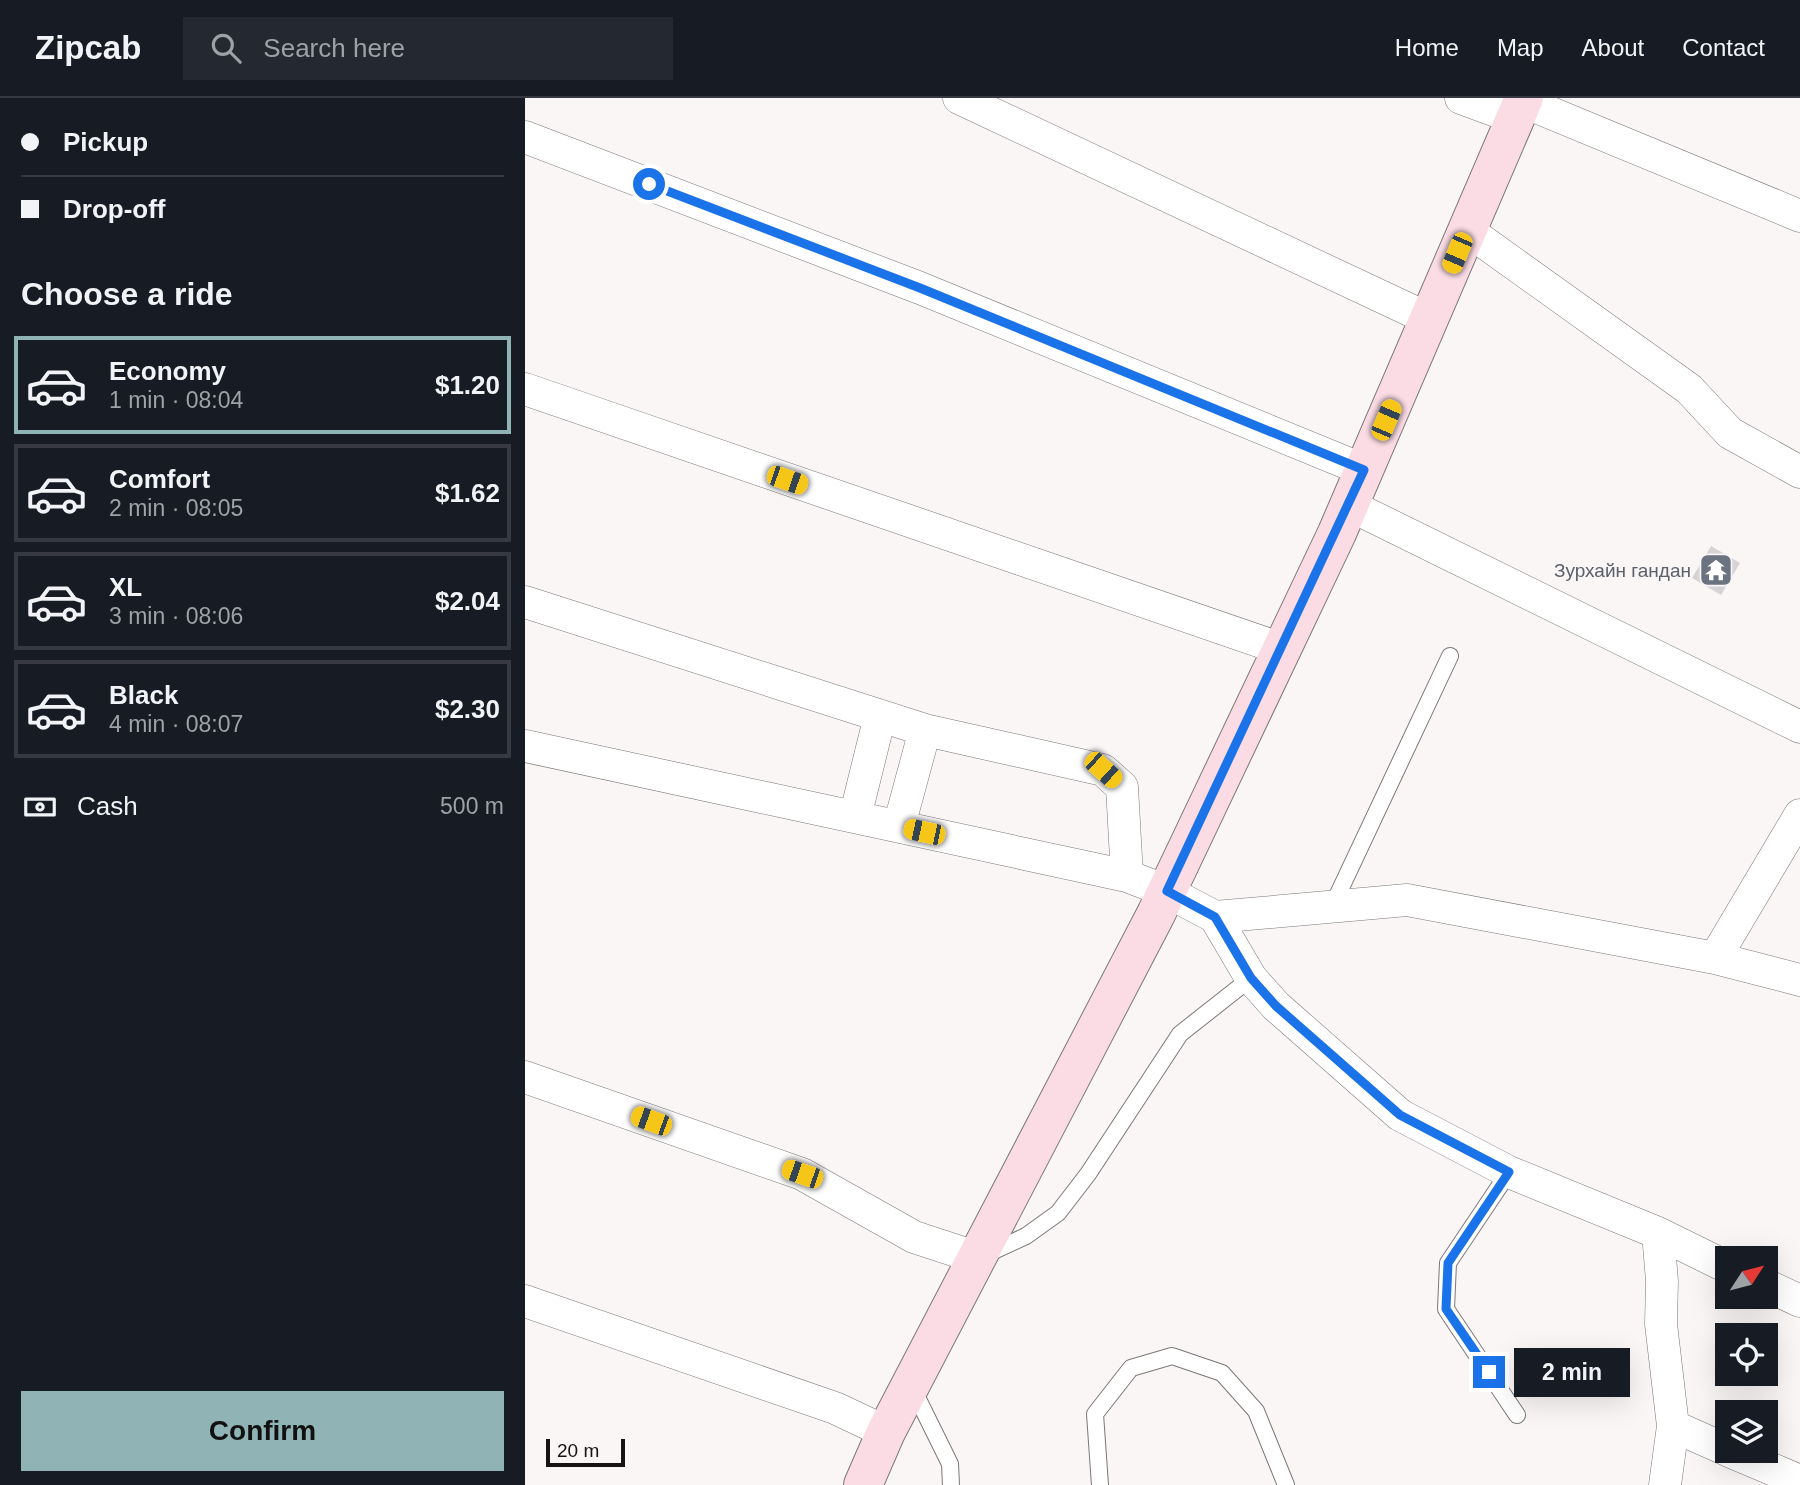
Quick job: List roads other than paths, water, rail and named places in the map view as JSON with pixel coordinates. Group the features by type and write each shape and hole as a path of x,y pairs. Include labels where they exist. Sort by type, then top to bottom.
{"street":[{"path":"959,98 1429,319"},
{"path":"1461,98 1520,106 1800,216"},
{"path":"863,1485 886,1432 1167,891 1349,505 1520,106"},
{"path":"525,137 920,288 1364,470"},
{"path":"1467,230 1689,389 1730,433 1800,472"},
{"path":"525,388 1282,649"},
{"path":"1349,505 1800,727"},
{"path":"525,603 925,730 1103,770 1122,787 1127,876"},
{"path":"855,817 880,716"},
{"path":"899,826 925,730"},
{"path":"525,746 1127,876 1167,891 1215,917 1251,978 1276,1006 1400,1115 1509,1172 1658,1233 1715,1261"},
{"path":"1715,958 1800,816"},
{"path":"1215,917 1331,909 1407,900 1715,958 1800,980"},
{"path":"525,1077 802,1174 914,1237 978,1258"},
{"path":"1658,1233 1662,1281 1661,1324 1672,1426 1665,1485"},
{"path":"1778,1291 1800,1301"},
{"path":"525,1301 835,1408 886,1432"},
{"path":"1672,1426 1715,1444"},
{"path":"1758,1463 1800,1481"}],"lane":[{"path":"1331,909 1450,656"},
{"path":"978,1258 1025,1236 1058,1213 1088,1174 1179,1034 1251,978"},
{"path":"1509,1172 1448,1263 1446,1309 1517,1415"},
{"path":"1100,1485 1094,1414 1131,1368 1172,1356 1222,1373 1256,1411 1286,1485"},
{"path":"911,1385 950,1464 951,1485"}],"place":[{"name":"Зурхайн гандан","path":"1716,570"}]}
